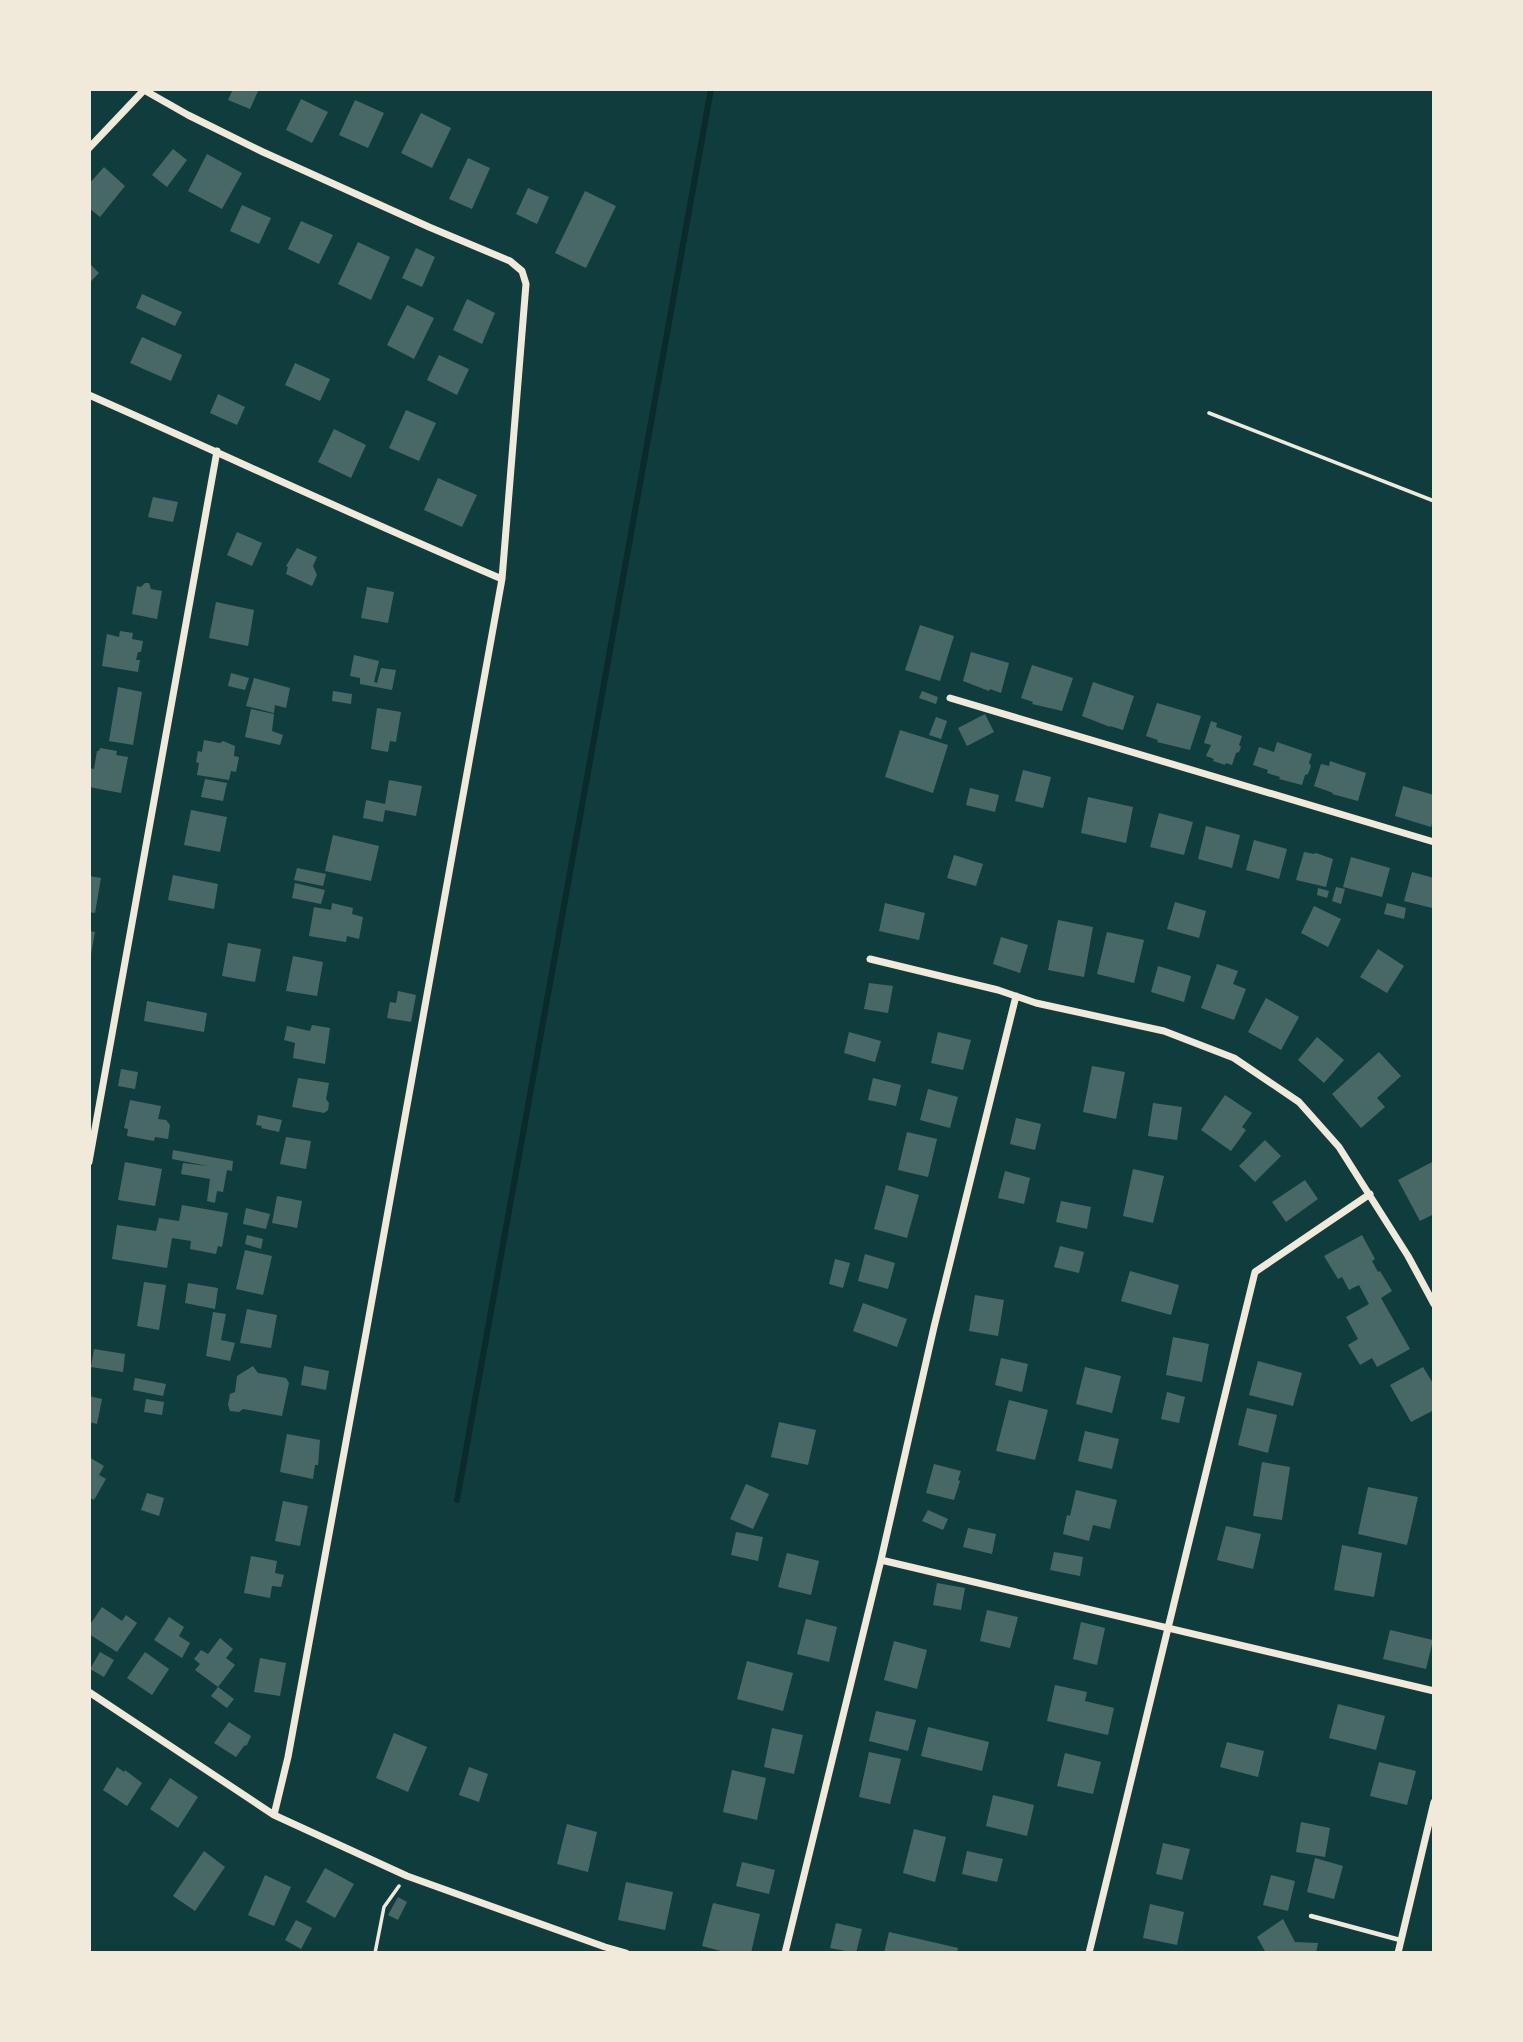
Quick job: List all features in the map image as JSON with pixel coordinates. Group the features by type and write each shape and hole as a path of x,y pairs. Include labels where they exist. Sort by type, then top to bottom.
{"street":[{"path":"89,148 144,90 263,152 510,261 522,271 526,284 502,579 288,1757 274,1815"},
{"path":"89,395 502,579"},
{"path":"89,1162 217,451"},
{"path":"950,698 1434,842"},
{"path":"870,959 998,989 1036,1003 1164,1031 1234,1058 1299,1102 1339,1147 1370,1194 1434,1304"},
{"path":"785,1953 1016,996"},
{"path":"1089,1953 1255,1272 1370,1194"},
{"path":"881,1560 1434,1691"},
{"path":"89,1692 274,1815 407,1876 626,1953"},
{"path":"1398,1953 1434,1802"}],"lane":[{"path":"1311,1916 1401,1940"}],"path":[{"path":"1209,413 1434,501"},
{"path":"376,1953 384,1907 407,1876"}],"building":[{"path":"233,89 259,89 250,109 228,100"},
{"path":"301,99 328,112 312,143 286,130"},
{"path":"355,100 384,113 368,148 339,135"},
{"path":"421,113 451,128 432,168 401,153"},
{"path":"173,149 187,160 167,187 152,175"},
{"path":"207,154 242,173 222,209 188,191"},
{"path":"468,158 490,168 472,209 449,199"},
{"path":"104,167 125,186 100,217 89,208 89,184"},
{"path":"528,188 549,197 537,224 516,214"},
{"path":"585,191 616,206 586,268 555,253"},
{"path":"242,205 271,218 259,244 230,231"},
{"path":"301,221 333,235 319,264 288,249"},
{"path":"358,242 390,257 371,300 338,284"},
{"path":"416,248 435,257 422,287 402,278"},
{"path":"89,263 99,273 89,283"},
{"path":"142,294 182,312 175,326 136,308"},
{"path":"467,299 495,313 482,344 453,330"},
{"path":"407,305 434,318 414,359 387,345"},
{"path":"142,337 182,355 171,381 130,363"},
{"path":"439,355 469,369 457,395 427,380"},
{"path":"295,363 330,379 320,401 285,385"},
{"path":"218,394 245,407 237,425 210,413"},
{"path":"406,410 436,423 419,461 389,448"},
{"path":"334,429 366,445 351,478 318,462"},
{"path":"438,478 477,495 462,527 424,510"},
{"path":"153,497 178,502 173,522 148,517"},
{"path":"237,532 262,543 252,566 227,555"},
{"path":"297,548 317,557 313,566 317,575 312,586 286,574 286,566"},
{"path":"149,583 151,589 162,591 157,619 132,614 137,586 141,587"},
{"path":"367,587 394,592 388,623 361,618"},
{"path":"216,602 254,610 248,646 209,638"},
{"path":"920,625 954,636 940,681 905,670"},
{"path":"120,631 133,633 132,639 143,641 136,660 140,660 138,672 102,666 107,634 119,637"},
{"path":"971,652 1009,663 1001,693 963,681"},
{"path":"354,655 379,661 374,682 377,683 381,668 396,670 392,690 360,684 360,678 350,676"},
{"path":"1032,665 1073,678 1062,711 1032,704 1033,702 1021,698"},
{"path":"231,673 249,678 245,690 228,686"},
{"path":"254,678 290,688 286,708 275,705 274,713 246,706"},
{"path":"1093,682 1134,696 1123,730 1082,716"},
{"path":"118,687 142,692 133,745 109,741"},
{"path":"333,691 352,694 351,704 332,701"},
{"path":"922,691 938,697 936,704 919,698"},
{"path":"1157,703 1201,716 1190,750 1157,742 1158,740 1146,736"},
{"path":"377,708 401,712 396,742 390,741 388,752 371,749"},
{"path":"251,709 274,714 272,731 283,735 280,745 245,737"},
{"path":"985,714 994,732 967,746 958,728"},
{"path":"936,717 947,721 941,739 929,735"},
{"path":"1211,721 1217,723 1216,727 1242,736 1239,745 1241,747 1232,765 1213,761 1214,759 1206,756 1211,745 1204,743"},
{"path":"900,730 948,745 933,793 885,777"},
{"path":"204,740 220,743 223,741 235,746 234,756 239,757 236,772 231,771 229,780 197,775 198,751 202,752"},
{"path":"1277,742 1312,754 1309,763 1311,766 1302,785 1279,779 1280,777 1267,773 1268,770 1253,765 1259,747 1274,752"},
{"path":"100,748 117,751 116,755 128,757 121,793 89,787 89,768 94,769"},
{"path":"1330,761 1366,773 1358,801 1314,786 1321,764 1329,766"},
{"path":"1023,770 1051,777 1043,808 1015,801"},
{"path":"205,779 227,783 223,801 201,797"},
{"path":"389,780 422,786 416,816 385,810 383,822 363,818 366,800 385,804"},
{"path":"1403,786 1434,795 1431,827 1395,816"},
{"path":"970,788 999,795 995,812 966,805"},
{"path":"1088,797 1133,807 1126,843 1081,833"},
{"path":"191,810 227,817 220,852 184,845"},
{"path":"1159,813 1193,822 1184,855 1150,847"},
{"path":"1206,826 1240,835 1232,868 1198,859"},
{"path":"333,835 379,846 371,881 325,871"},
{"path":"1254,840 1287,849 1279,879 1246,870"},
{"path":"1304,852 1333,859 1326,887 1296,880"},
{"path":"954,855 983,864 976,886 947,878"},
{"path":"1351,857 1390,868 1382,897 1343,887"},
{"path":"297,868 326,874 323,886 294,880"},
{"path":"1412,872 1434,878 1432,908 1404,901"},
{"path":"173,875 218,884 214,909 168,900"},
{"path":"89,876 101,878 95,913 89,912"},
{"path":"295,883 325,890 321,904 292,898"},
{"path":"1336,887 1345,889 1341,904 1332,901"},
{"path":"1318,888 1329,891 1327,898 1317,895"},
{"path":"1175,902 1206,911 1199,938 1167,929"},
{"path":"332,903 353,908 352,914 363,917 359,939 347,936 346,942 309,936 314,907 331,910"},
{"path":"885,903 925,913 919,940 879,931"},
{"path":"1387,903 1406,908 1404,919 1384,914"},
{"path":"1314,906 1341,919 1328,947 1301,933"},
{"path":"1058,920 1093,927 1084,977 1048,970"},
{"path":"89,931 95,932 91,954 89,954"},
{"path":"1107,932 1144,940 1134,983 1097,974"},
{"path":"1001,937 1028,945 1020,973 993,964"},
{"path":"228,943 261,949 255,982 222,976"},
{"path":"1378,949 1404,966 1387,993 1360,977"},
{"path":"293,956 323,962 317,996 286,991"},
{"path":"1217,964 1238,971 1233,984 1246,989 1234,1020 1201,1008"},
{"path":"1158,966 1191,976 1184,1002 1151,992"},
{"path":"869,983 893,986 888,1013 864,1009"},
{"path":"398,991 416,995 411,1022 387,1018 390,1002 396,1003"},
{"path":"1266,998 1299,1017 1281,1050 1248,1032"},
{"path":"147,1001 207,1013 204,1032 144,1021"},
{"path":"312,1025 330,1028 325,1064 293,1058 295,1043 284,1040 287,1026 310,1031"},
{"path":"849,1032 881,1041 875,1062 844,1053"},
{"path":"938,1032 971,1040 963,1070 931,1063"},
{"path":"1317,1037 1344,1060 1324,1083 1298,1060"},
{"path":"1379,1052 1401,1076 1377,1098 1385,1107 1361,1128 1332,1094"},
{"path":"1092,1066 1125,1072 1116,1119 1083,1112"},
{"path":"121,1069 138,1072 135,1089 118,1086"},
{"path":"298,1078 329,1083 326,1099 329,1103 328,1110 324,1113 292,1107"},
{"path":"873,1078 901,1085 896,1106 868,1100"},
{"path":"928,1089 958,1097 950,1128 920,1120"},
{"path":"1225,1095 1252,1113 1242,1127 1246,1130 1231,1151 1201,1130"},
{"path":"130,1100 161,1106 158,1119 166,1120 170,1125 168,1139 155,1137 154,1141 127,1136 128,1129 124,1128"},
{"path":"1153,1103 1182,1107 1177,1140 1148,1136"},
{"path":"258,1115 282,1120 279,1132 256,1125"},
{"path":"1016,1118 1041,1124 1035,1150 1010,1144"},
{"path":"907,1132 937,1139 928,1177 898,1170"},
{"path":"286,1137 311,1141 306,1169 280,1164"},
{"path":"1265,1140 1281,1156 1255,1182 1239,1166"},
{"path":"173,1150 233,1161 232,1171 227,1170 223,1192 217,1191 215,1203 207,1201 210,1179 181,1174 183,1163 208,1166 172,1159"},
{"path":"1434,1161 1434,1214 1420,1221 1398,1180"},
{"path":"125,1162 162,1169 155,1206 118,1200"},
{"path":"1133,1169 1164,1176 1153,1223 1123,1216"},
{"path":"1005,1171 1030,1178 1024,1204 998,1198"},
{"path":"1305,1180 1318,1199 1286,1222 1272,1202"},
{"path":"886,1185 919,1195 907,1238 874,1229"},
{"path":"277,1196 302,1201 297,1228 272,1223"},
{"path":"1061,1201 1091,1207 1087,1229 1056,1222"},
{"path":"182,1205 228,1213 222,1247 218,1246 216,1254 190,1249 191,1241 172,1238 167,1268 112,1259 117,1225 156,1231 159,1218 179,1221"},
{"path":"246,1208 270,1214 266,1229 243,1224"},
{"path":"247,1235 263,1239 261,1249 245,1244"},
{"path":"1362,1235 1375,1259 1372,1261 1392,1291 1381,1298 1410,1349 1377,1367 1372,1358 1360,1365 1348,1345 1358,1339 1346,1317 1369,1304 1359,1285 1349,1290 1342,1277 1338,1279 1324,1256"},
{"path":"1060,1246 1084,1252 1079,1273 1054,1267"},
{"path":"245,1250 272,1256 263,1295 236,1289"},
{"path":"865,1254 895,1263 888,1289 858,1281"},
{"path":"835,1259 850,1263 843,1288 829,1284"},
{"path":"1130,1271 1179,1285 1171,1315 1121,1301"},
{"path":"144,1282 166,1285 159,1330 137,1326"},
{"path":"188,1283 218,1288 215,1309 185,1303"},
{"path":"975,1295 1004,1300 998,1336 969,1331"},
{"path":"863,1303 907,1319 897,1347 853,1331"},
{"path":"247,1309 277,1315 271,1348 240,1343"},
{"path":"213,1312 226,1314 221,1340 235,1343 230,1361 206,1356"},
{"path":"1173,1337 1209,1344 1202,1382 1166,1375"},
{"path":"94,1349 125,1354 123,1372 91,1367"},
{"path":"1001,1358 1028,1364 1022,1392 995,1385"},
{"path":"1258,1361 1302,1373 1293,1406 1249,1395"},
{"path":"253,1366 258,1373 286,1378 289,1383 282,1416 243,1409 239,1412 230,1411 230,1394 235,1392 237,1376"},
{"path":"304,1366 329,1371 326,1390 301,1385"},
{"path":"1085,1367 1121,1376 1112,1413 1076,1404"},
{"path":"1423,1367 1434,1385 1434,1410 1411,1422 1390,1385"},
{"path":"135,1378 166,1384 163,1396 133,1390"},
{"path":"1167,1392 1185,1397 1179,1423 1161,1419"},
{"path":"89,1396 102,1399 97,1424 89,1422"},
{"path":"146,1399 164,1402 162,1415 144,1412"},
{"path":"1009,1400 1048,1410 1035,1460 996,1451"},
{"path":"1247,1408 1277,1415 1268,1453 1238,1445"},
{"path":"779,1422 816,1430 808,1465 771,1457"},
{"path":"1085,1431 1119,1439 1112,1469 1078,1461"},
{"path":"287,1434 320,1440 318,1465 315,1465 313,1479 280,1472"},
{"path":"89,1457 104,1466 99,1475 106,1479 94,1500 89,1497"},
{"path":"1262,1462 1290,1467 1282,1520 1253,1516"},
{"path":"934,1464 961,1471 954,1500 926,1493"},
{"path":"746,1484 769,1494 753,1529 730,1519"},
{"path":"1368,1487 1418,1497 1407,1545 1358,1534"},
{"path":"1076,1490 1117,1500 1110,1529 1093,1525 1089,1541 1063,1534"},
{"path":"147,1493 164,1498 159,1516 141,1510"},
{"path":"283,1501 308,1506 300,1546 275,1541"},
{"path":"928,1510 948,1519 943,1530 922,1521"},
{"path":"1226,1526 1261,1534 1253,1569 1217,1560"},
{"path":"968,1528 996,1534 992,1554 963,1547"},
{"path":"736,1532 763,1537 758,1561 731,1555"},
{"path":"1342,1545 1382,1553 1374,1597 1334,1590"},
{"path":"1054,1552 1083,1557 1080,1576 1050,1570"},
{"path":"787,1553 819,1561 811,1595 778,1587"},
{"path":"251,1556 277,1561 275,1573 284,1575 281,1587 272,1586 270,1598 244,1593"},
{"path":"937,1583 965,1588 961,1610 933,1605"},
{"path":"102,1607 122,1621 126,1615 137,1623 117,1652 89,1634 89,1626"},
{"path":"987,1610 1018,1617 1010,1648 980,1641"},
{"path":"169,1617 184,1627 179,1636 190,1643 182,1658 154,1640"},
{"path":"806,1619 837,1627 829,1662 797,1654"},
{"path":"1081,1622 1105,1628 1097,1665 1073,1659"},
{"path":"1390,1630 1433,1640 1426,1669 1383,1659"},
{"path":"220,1638 233,1649 226,1658 235,1665 218,1687 195,1670 200,1664 194,1659 201,1650 208,1654"},
{"path":"894,1641 927,1650 917,1689 884,1680"},
{"path":"100,1652 114,1660 104,1677 90,1669"},
{"path":"145,1652 169,1669 152,1695 127,1678"},
{"path":"260,1658 286,1663 280,1696 254,1692"},
{"path":"747,1661 793,1673 783,1711 737,1699"},
{"path":"1055,1685 1087,1692 1085,1701 1114,1708 1108,1735 1047,1721"},
{"path":"218,1687 234,1699 227,1708 211,1696"},
{"path":"1338,1704 1385,1716 1376,1750 1329,1738"},
{"path":"876,1711 916,1720 908,1751 869,1741"},
{"path":"229,1722 251,1736 236,1757 214,1743"},
{"path":"928,1727 989,1742 982,1771 921,1756"},
{"path":"772,1728 803,1735 794,1774 764,1767"},
{"path":"394,1733 427,1747 408,1792 376,1778"},
{"path":"1227,1742 1264,1751 1258,1777 1220,1767"},
{"path":"869,1752 901,1759 890,1804 859,1797"},
{"path":"1065,1753 1101,1762 1093,1794 1057,1786"},
{"path":"1379,1762 1416,1771 1407,1805 1370,1796"},
{"path":"117,1767 142,1783 127,1806 103,1790"},
{"path":"469,1767 488,1774 479,1802 459,1795"},
{"path":"732,1770 766,1778 757,1820 723,1812"},
{"path":"170,1778 198,1797 178,1828 150,1809"},
{"path":"993,1795 1034,1805 1027,1836 986,1826"},
{"path":"1301,1822 1330,1828 1325,1857 1296,1852"},
{"path":"567,1824 597,1832 588,1872 557,1864"},
{"path":"914,1829 946,1837 935,1882 903,1873"},
{"path":"1163,1843 1190,1849 1182,1880 1156,1874"},
{"path":"204,1851 225,1867 195,1911 173,1896"},
{"path":"967,1851 1003,1859 997,1882 962,1874"},
{"path":"1315,1858 1343,1866 1334,1899 1307,1892"},
{"path":"742,1862 775,1870 769,1894 736,1886"},
{"path":"325,1868 354,1884 335,1918 306,1902"},
{"path":"265,1875 291,1887 274,1926 248,1915"},
{"path":"1271,1875 1295,1881 1288,1911 1263,1905"},
{"path":"626,1882 673,1892 665,1930 618,1920"},
{"path":"398,1897 407,1902 398,1920 388,1915"},
{"path":"713,1903 760,1914 751,1953 728,1953 702,1946"},
{"path":"1150,1904 1184,1912 1177,1945 1143,1938"},
{"path":"1283,1919 1295,1942 1318,1943 1316,1953 1266,1953 1257,1937"},
{"path":"296,1920 312,1928 301,1949 285,1940"},
{"path":"836,1923 862,1929 856,1953 830,1948"},
{"path":"889,1932 958,1948 957,1953 884,1953"}],"waterway":[{"path":"457,1500 711,89"}]}
